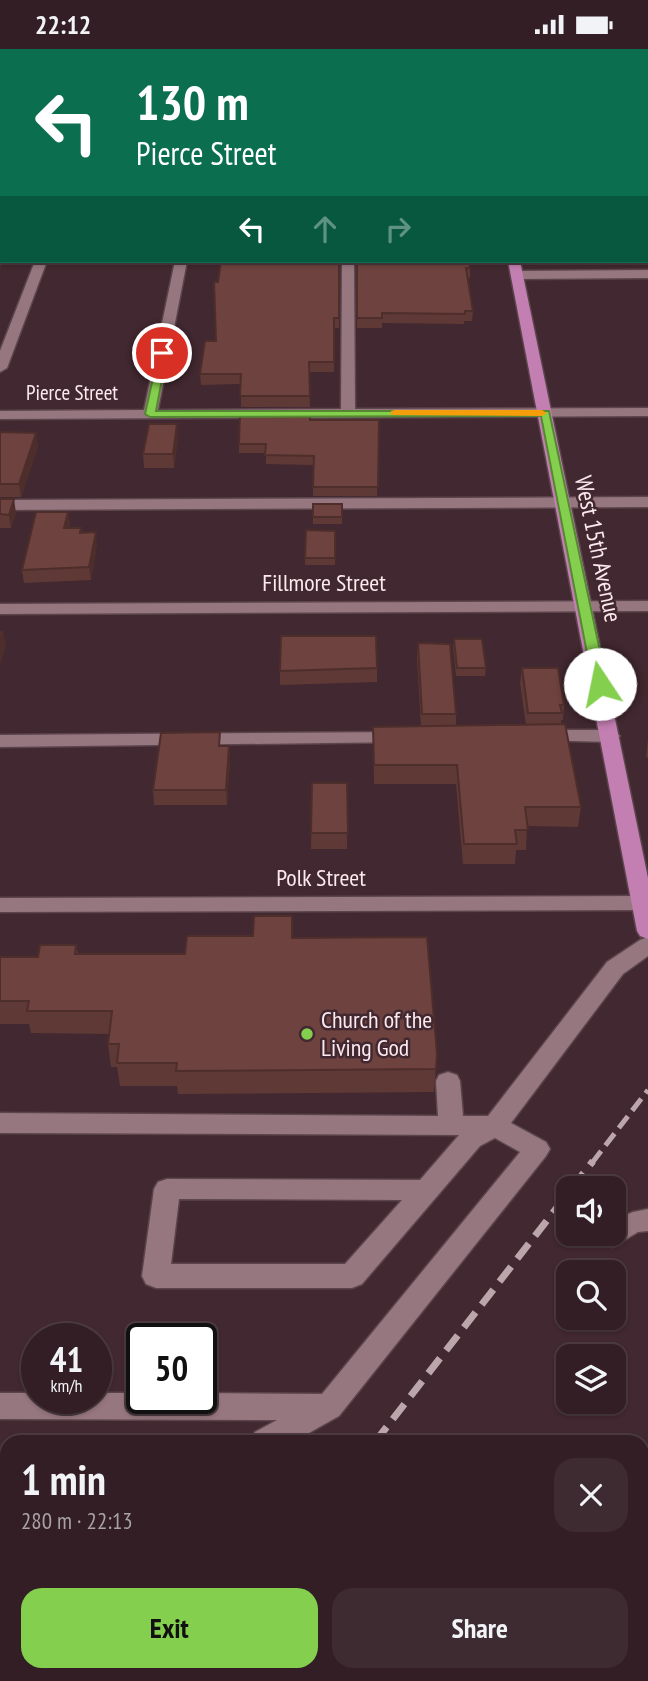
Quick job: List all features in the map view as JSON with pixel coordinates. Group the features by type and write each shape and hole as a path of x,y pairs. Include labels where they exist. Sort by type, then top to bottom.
{"main road":[{"name":"West 15th Avenue","path":"516,268 648,931"}],"street":[{"path":"0,368 40,263"},
{"path":"150,414 181,263"},
{"path":"348,263 348,413"},
{"path":"516,268 648,274"},
{"name":"Pierce Street","path":"0,415 648,412"},
{"path":"0,505 648,502"},
{"name":"Fillmore Street","path":"0,609 648,606"},
{"path":"513,737 610,736"},
{"path":"0,741 416,737"},
{"name":"Polk Street","path":"0,905 642,902"},
{"path":"426,1190 167,1189 156,1276 352,1276 471,1139 495,1126 615,968 648,944"},
{"path":"448,1081 451,1125"},
{"path":"0,1123 495,1126 537,1149 329,1407 278,1435"},
{"path":"626,1225 636,1220 648,1220"},
{"path":"0,1406 329,1407"}],"building":[{"path":"221,263 339,263 339,318 334,318 334,362 309,362 310,396 240,396 241,374 200,374 205,341 216,341 214,282 218,282"},
{"path":"357,263 469,263 470,268 466,268 473,311 465,311 465,314 382,313 382,318 357,318"},
{"path":"240,412 310,412 310,420 379,420 378,487 313,487 314,456 265,455 266,444 239,444"},
{"path":"149,424 177,424 173,454 143,454"},
{"path":"0,432 36,433 19,484 0,484"},
{"path":"0,499 14,499 9,515 0,514"},
{"path":"313,504 342,504 342,517 313,517"},
{"path":"36,512 68,512 64,528 81,528 80,533 96,532 89,567 22,570"},
{"path":"306,530 335,531 335,558 305,558"},
{"path":"281,636 376,636 377,668 280,671"},
{"path":"454,639 482,639 486,668 457,668"},
{"path":"418,643 450,644 456,714 422,714"},
{"path":"522,668 558,668 564,705 560,705 562,713 528,713"},
{"path":"565,724 581,807 525,807 528,830 515,830 517,844 464,844 457,765 374,765 373,727"},
{"path":"220,732 219,746 229,746 226,790 153,790 161,733"},
{"path":"312,783 347,783 348,833 311,833"},
{"path":"254,916 292,916 292,938 427,937 436,1069 176,1071 177,1063 117,1063 119,1044 108,1044 112,1011 27,1011 29,1001 0,1001 0,957 38,957 40,945 76,945 75,954 185,954 187,936 253,936"}],"railway":[{"path":"592,1163 648,1090"},
{"path":"581,1176 593,1161"},
{"path":"380,1435 556,1209"}],"slow traffic":[{"path":"395,413 542,413"}],"place":[{"name":"Church of the Living God","path":"307,1034"}],"route":[{"path":"162,353 150,414 546,413 600,684"}]}
